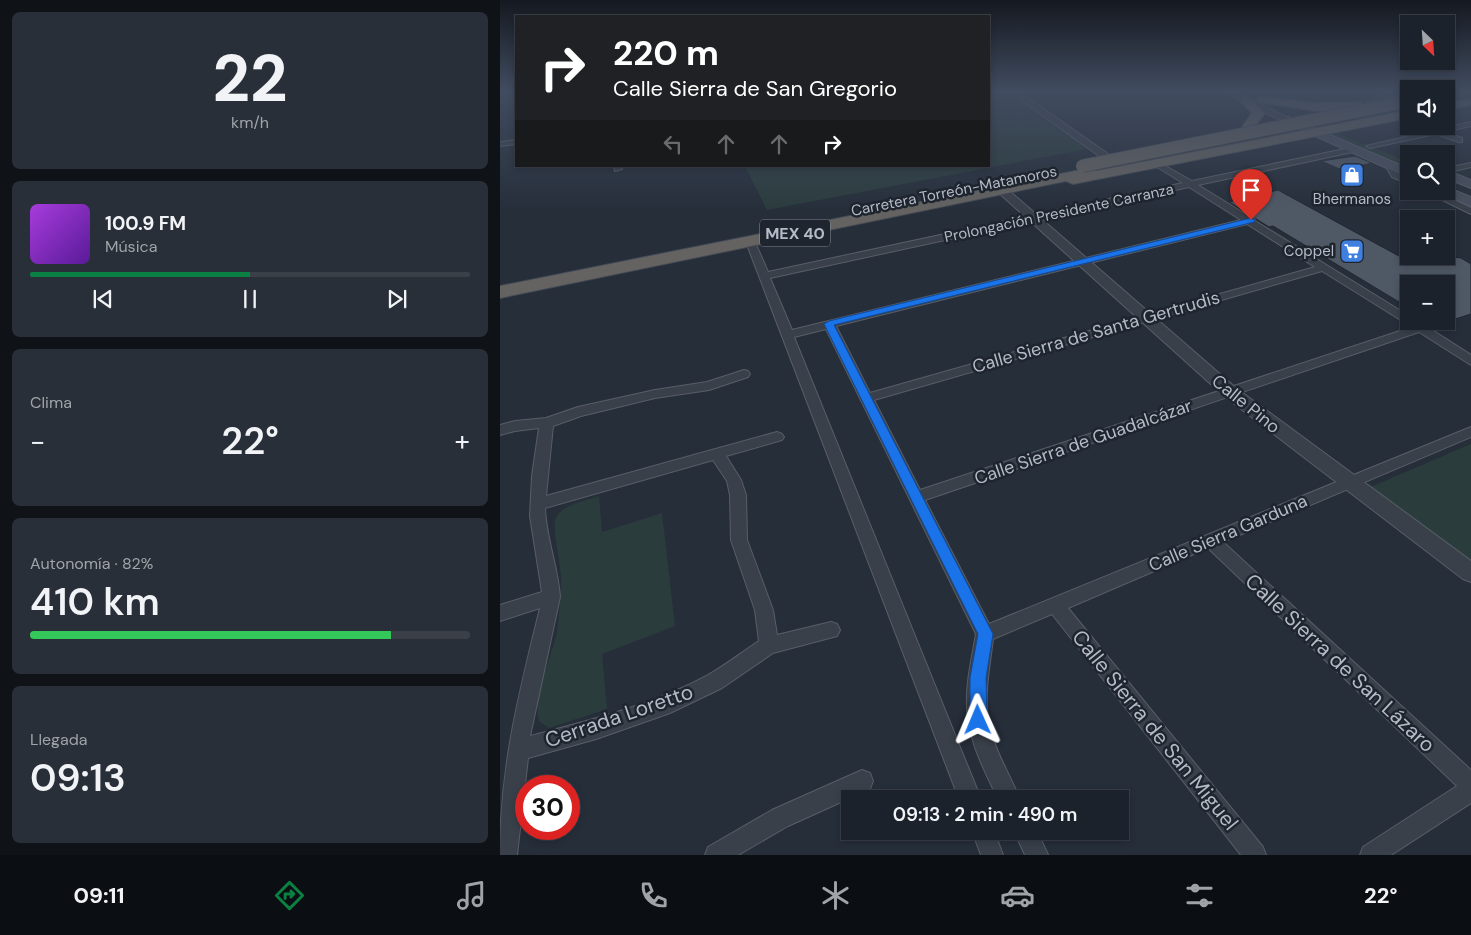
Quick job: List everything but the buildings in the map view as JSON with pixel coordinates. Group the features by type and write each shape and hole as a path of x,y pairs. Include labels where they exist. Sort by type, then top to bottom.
{"highway":[{"path":"1029,181 1066,164 1228,131"},
{"name":"Carretera Torreón-Matamoros","path":"1086,169 1270,131"},
{"path":"1281,131 1298,137 1335,136 1345,131"},
{"name":"MEX 40","path":"500,292 1003,191 1029,181 1086,169 1312,131"},
{"path":"1350,131 1349,132 1354,144"},
{"path":"1029,181 1079,180 1319,133 1335,136"},
{"name":"Carretera Torreón-Matamoros","path":"500,278 1029,181"}],"main road":[{"path":"1314,131 1319,133"},
{"path":"1326,131 1391,159"},
{"path":"1354,144 1370,146 1400,166"},
{"path":"1455,177 1471,184"},
{"path":"1455,195 1471,202"}],"street":[{"path":"1069,131 1106,156"},
{"path":"1370,146 1418,135"},
{"path":"1446,135 1459,140"},
{"path":"500,144 515,142"},
{"name":"Prolongación Presidente Carranza","path":"763,276 1191,184 1354,144"},
{"path":"1391,159 1395,175 1400,178"},
{"path":"1160,165 1251,220 1400,315"},
{"path":"1455,170 1471,165"},
{"name":"Calle Pino","path":"1003,191 1230,392 1471,573"},
{"path":"1447,200 1471,211"},
{"path":"787,336 1251,220"},
{"path":"750,242 966,790"},
{"name":"Calle Sierra de Santa Gertrudis","path":"867,398 1325,267"},
{"path":"829,324 985,634 978,678 978,720 994,768 1005,790"},
{"name":"Calle Sierra de Guadalcázar","path":"917,498 1230,392 1400,328"},
{"path":"1424,330 1471,361"},
{"path":"500,430 515,426 547,423 578,412 655,394 709,386 744,374"},
{"name":"Cerrada Loretto","path":"506,855 518,750 525,708 551,597 551,580 538,527 538,504 547,423"},
{"name":"Calle Sierra Garduna","path":"985,634 1471,432"},
{"path":"538,504 777,438"},
{"path":"718,454 731,474 738,495 739,540 764,610 769,645"},
{"name":"Calle Sierra de San Lázaro","path":"1210,540 1471,785"},
{"path":"500,613 551,597"},
{"name":"Calle Sierra de San Miguel","path":"1054,605 1255,855"},
{"name":"Cerrada Loretto","path":"518,750 596,729 670,703 715,680 769,645 831,630"},
{"path":"716,855 780,818 862,781"},
{"path":"1371,855 1471,790"},
{"path":"986,840 992,855"},
{"path":"1030,840 1037,855"}],"shaded area":[{"path":"990,131 1061,131 1087,149 767,210 746,167 990,167"},
{"path":"1331,131 1400,158 1400,168 1324,134"},
{"path":"1471,444 1471,562 1366,489"},
{"path":"599,496 602,532 662,513 675,626 602,654 607,709 549,728 539,721 538,699 557,632 559,615 561,578 555,532 556,518 563,509"}],"place":[{"name":"Bhermanos","path":"1352,175"},
{"name":"Coppel","path":"1352,251"}],"route":[{"path":"978,720 978,678 985,634 829,324 1251,220"}]}
